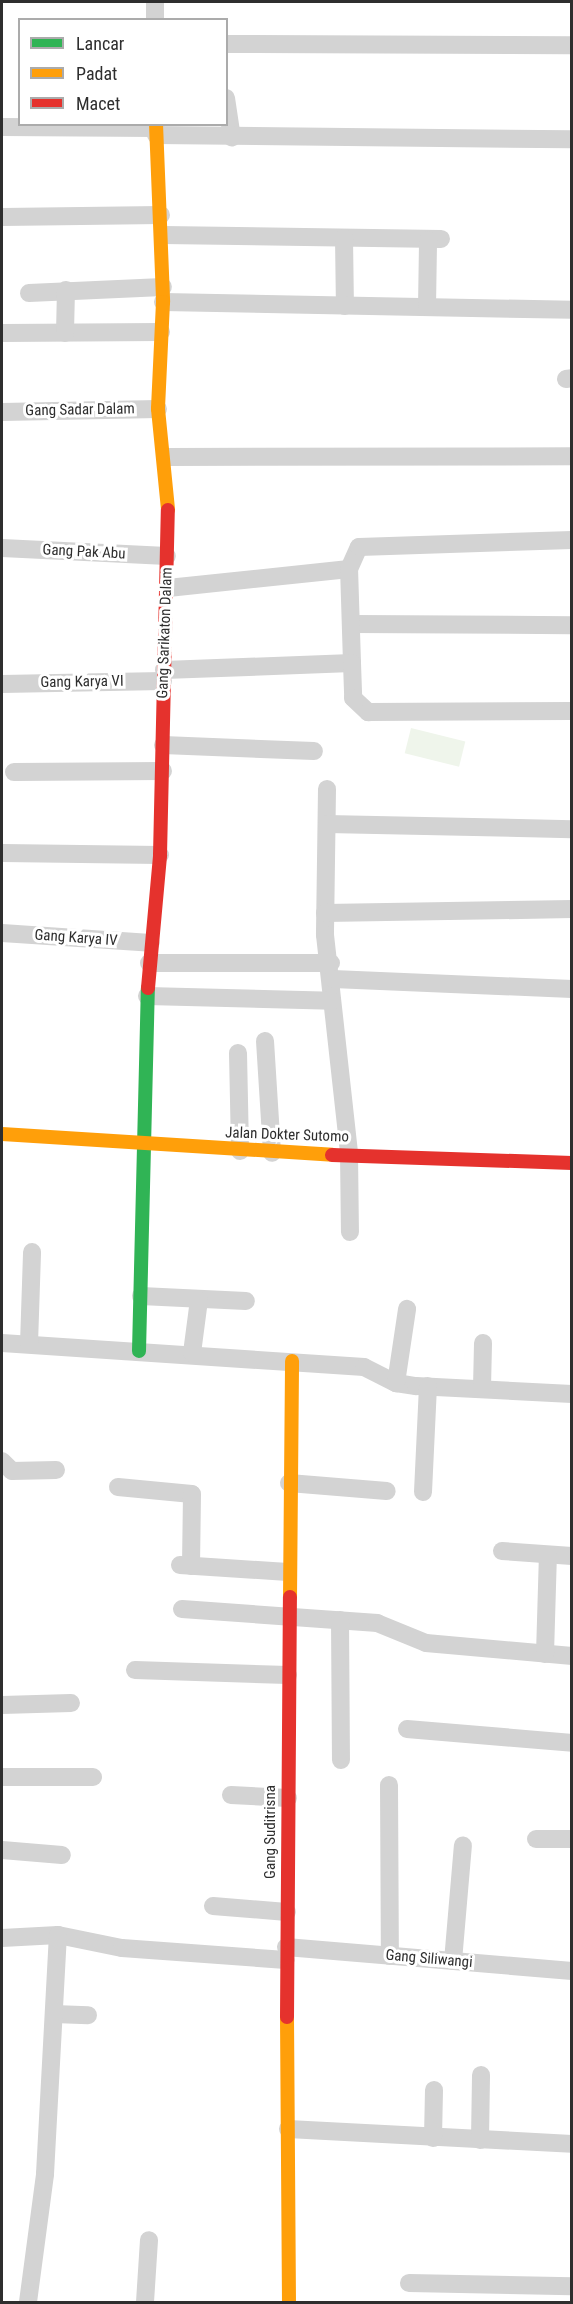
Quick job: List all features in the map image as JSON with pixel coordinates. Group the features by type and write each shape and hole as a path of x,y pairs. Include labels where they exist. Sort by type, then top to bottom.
{"street":[{"path":"155,2 155,18"},
{"path":"228,44 572,45"},
{"path":"228,111 232,138"},
{"path":"2,128 156,129 232,138 566,138"},
{"name":"Gang Sarikaton Dalam","path":"139,1351 147,996 159,855 163,771 163,676 168,588 166,457 158,409 163,235 156,129"},
{"path":"2,217 161,215"},
{"path":"163,235 434,239 427,307"},
{"path":"344,238 345,306"},
{"path":"65,333 66,290"},
{"path":"29,293 66,290 345,306 572,310"},
{"path":"2,333 161,332"},
{"name":"Gang Sadar Dalam","path":"2,412 158,409"},
{"path":"166,457 572,456"},
{"path":"572,540 366,545 355,551 349,569 353,698 368,712 572,711"},
{"name":"Gang Pak Abu","path":"2,548 167,556"},
{"path":"168,588 349,569"},
{"path":"352,624 572,625"},
{"name":"Gang Karya VI","path":"2,684 352,663"},
{"path":"163,745 314,751"},
{"path":"14,772 163,771"},
{"path":"327,789 325,913 349,1154 350,1232"},
{"path":"327,825 572,829"},
{"path":"2,853 159,855"},
{"path":"325,913 572,909"},
{"name":"Gang Karya IV","path":"2,933 151,943"},
{"path":"149,963 332,971 572,989"},
{"path":"147,996 332,1001"},
{"path":"265,1041 272,1153"},
{"path":"237,1053 240,1151"},
{"name":"Jalan Dokter Sutomo","path":"2,1134 145,1142 272,1153 572,1163"},
{"path":"29,1344 32,1252"},
{"path":"141,1296 246,1301"},
{"path":"192,1353 199,1300"},
{"path":"396,1383 407,1309"},
{"path":"2,1343 192,1353 364,1366 396,1383 572,1394"},
{"path":"482,1388 483,1343"},
{"name":"Gang Suditrisna","path":"289,2302 286,1953 288,1572 292,1361"},
{"path":"423,1492 428,1386"},
{"path":"2,1461 12,1471 56,1470"},
{"path":"290,1483 387,1491"},
{"path":"118,1487 192,1494 185,1566 288,1572"},
{"path":"502,1551 572,1556"},
{"path":"545,1654 548,1555"},
{"path":"182,1609 340,1620 388,1626 426,1643 572,1656"},
{"path":"340,1620 341,1760"},
{"path":"135,1670 288,1675"},
{"path":"2,1705 71,1704"},
{"path":"407,1729 572,1743"},
{"path":"2,1777 93,1777"},
{"path":"389,1785 390,1956"},
{"path":"231,1795 288,1798"},
{"path":"536,1839 572,1839"},
{"path":"453,1961 463,1845"},
{"path":"2,1850 62,1855"},
{"path":"213,1906 287,1912"},
{"path":"28,2302 45,2174 58,1935"},
{"name":"Gang Siliwangi","path":"2,1938 58,1935 122,1948 390,1956 572,1971"},
{"path":"54,2014 88,2015"},
{"path":"480,2140 481,2075"},
{"path":"433,2138 434,2090"},
{"path":"288,2129 572,2144"},
{"path":"145,2302 149,2240"},
{"path":"409,2283 572,2286"}],"shaded area":[{"path":"411,728 465,742 459,767 405,753"}],"traffic: fast":[{"path":"139,1351 148,988"}],"traffic: slow":[{"path":"156,126 163,302 158,409 168,510"},
{"path":"2,1134 332,1155"},
{"path":"290,1597 292,1361"},
{"path":"287,2017 289,2302"}],"traffic: jam":[{"path":"148,988 160,855 168,510"},
{"path":"332,1155 572,1163"},
{"path":"287,2017 290,1597"}]}
